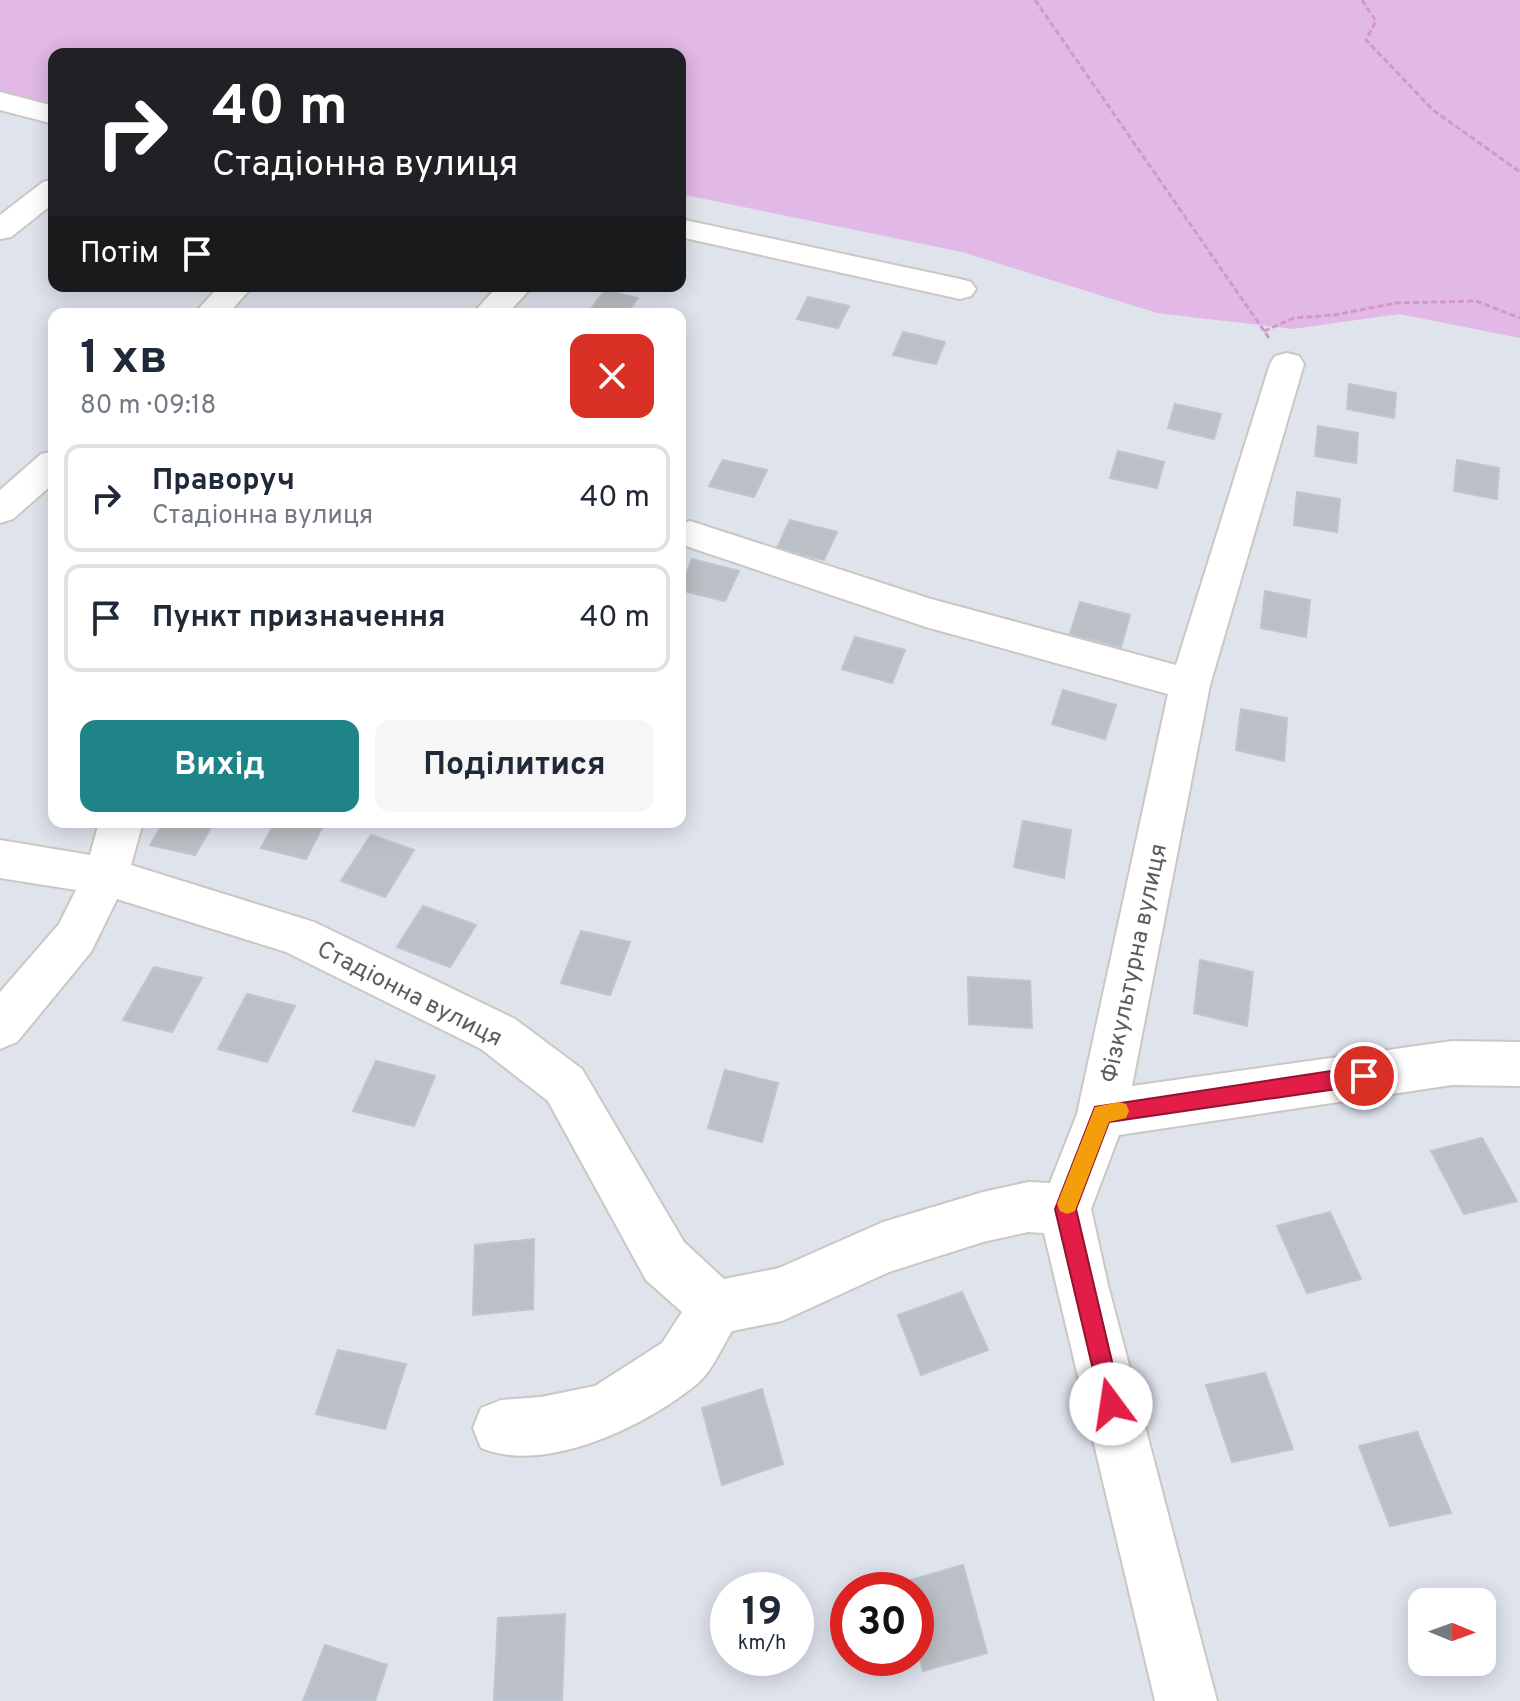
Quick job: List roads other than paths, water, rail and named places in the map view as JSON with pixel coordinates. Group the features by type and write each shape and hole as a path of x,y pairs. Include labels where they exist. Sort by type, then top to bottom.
{"street":[{"path":"0,101 48,113"},
{"path":"0,230 48,193"},
{"path":"686,229 960,289"},
{"path":"216,308 231,292"},
{"path":"494,308 511,292"},
{"name":"Фізкультурна вулиця","path":"1065,1209 1102,1114 1190,685 1275,348"},
{"path":"0,510 48,468"},
{"path":"690,534 926,612 1190,685"},
{"path":"0,1027 75,938 106,876 119,828"},
{"name":"Стадіонна вулиця","path":"0,859 106,876 298,936 498,1034 565,1085 665,1261 716,1308"},
{"path":"1102,1114 1452,1063 1520,1064"},
{"path":"501,1428 541,1425 605,1412 681,1362 716,1308 782,1294 883,1248 983,1217 1028,1207 1065,1209 1081,1285 1186,1701"}]}
